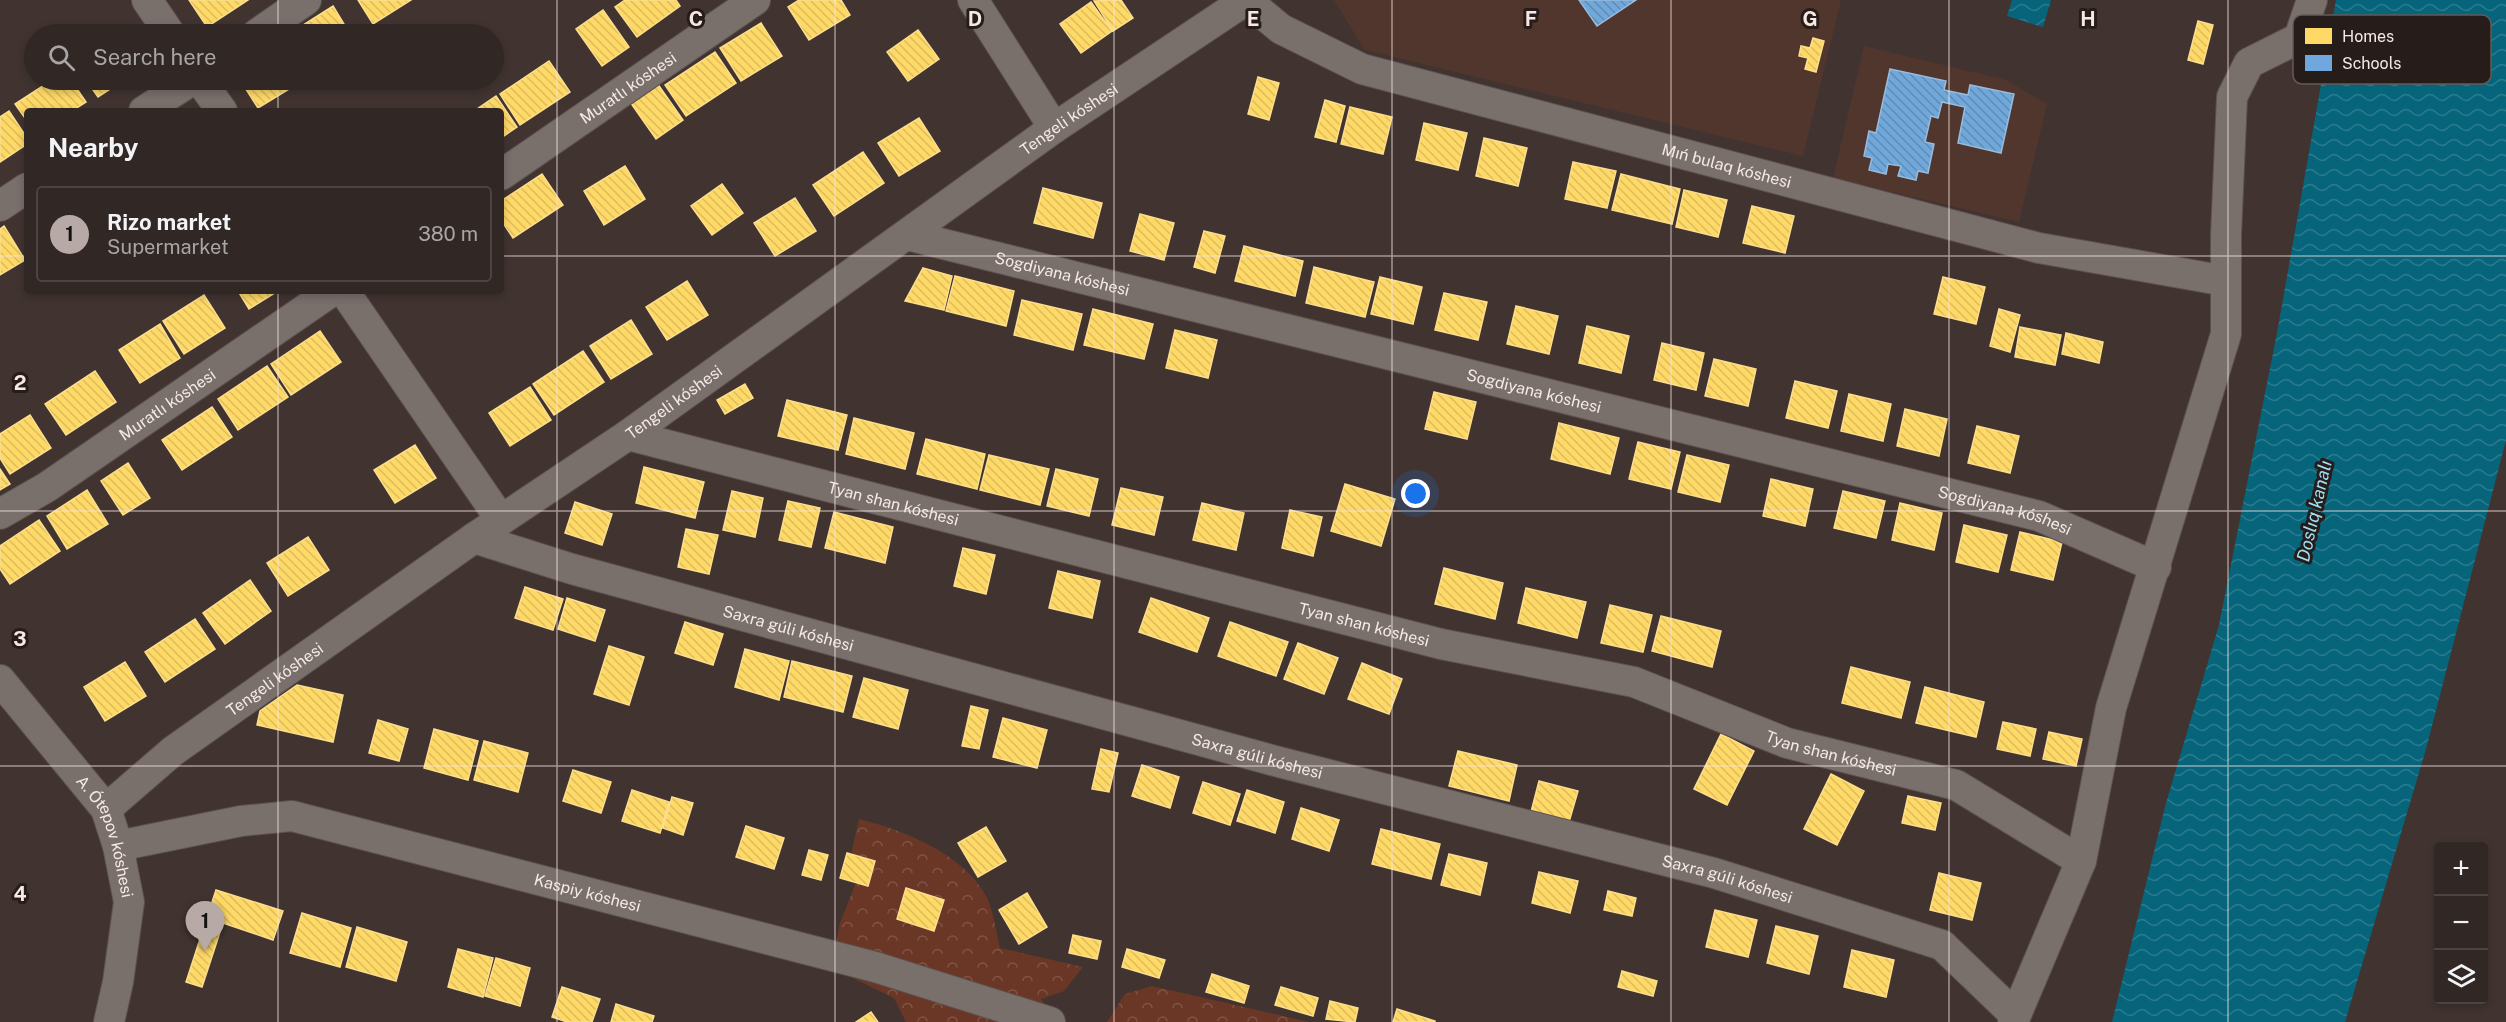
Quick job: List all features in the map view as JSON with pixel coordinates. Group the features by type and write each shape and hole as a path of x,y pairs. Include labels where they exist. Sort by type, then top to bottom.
{"street":[{"path":"147,0 163,24"},
{"path":"271,24 306,0"},
{"name":"Muratlı kóshesi","path":"504,173 755,0"},
{"path":"973,0 1054,128"},
{"name":"Tengeli kóshesi","path":"106,809 173,751 474,538 628,435 1054,128 1246,0"},
{"name":"Mıń bulaq kóshesi","path":"1246,0 1281,29 1362,69 2039,248 2226,281"},
{"path":"2307,15 2312,0"},
{"path":"2014,1018 2081,861 2111,708 2226,334 2232,97 2249,63 2293,41"},
{"path":"149,108 177,90"},
{"path":"207,90 220,108"},
{"path":"0,206 24,190"},
{"name":"Sogdiyana kóshesi","path":"907,235 2039,516 2156,567"},
{"name":"Muratlı kóshesi","path":"0,514 47,487 328,294"},
{"path":"346,294 501,520"},
{"name":"Tyan shan kóshesi","path":"628,435 1441,644 1634,682 1787,743 1956,785 2081,861"},
{"name":"Saxra gúli kóshesi","path":"474,538 583,573 1256,756 1714,873 1942,945 2014,1018"},
{"name":"A. Ótepov kóshesi","path":"0,681 106,809 118,846 129,902 118,982 109,1022"},
{"name":"Kaspiy kóshesi","path":"118,846 241,820 292,816 875,967 1050,1022"}],"shaded area":[{"path":"1334,0 1841,0 1803,156 1365,50"},
{"path":"1864,46 2006,80 2047,104 2019,222 1833,178"}],"green space":[{"path":"859,819 913,837 931,846 964,869 977,882 987,898 1000,948 1083,967 1064,991 1041,999 1055,1022 906,1022 894,998 849,976 834,955 840,923 855,885 852,850"},
{"path":"1152,986 1309,1022 1107,1022 1125,994"}],"water":[{"path":"2012,0 2051,0 2043,27 2007,16"},
{"name":"Doslıq kanalı","path":"2336,0 2506,0 2506,440 2426,749 2345,1022 2112,1022 2166,803 2219,625 2277,333 2321,84 2491,84 2491,15 2333,15"}],"building: Homes":[{"path":"189,0 248,0 212,24 205,24"},
{"path":"358,0 411,0 373,24"},
{"path":"625,0 676,0 680,6 637,37 615,7"},
{"path":"799,0 841,0 850,15 809,40 788,7"},
{"path":"1121,0 1133,18 1113,31 1094,1"},
{"path":"1091,2 1112,31 1081,53 1060,24"},
{"path":"333,6 344,24 305,24"},
{"path":"603,10 629,47 602,66 576,29"},
{"path":"2198,21 2213,25 2203,64 2188,60"},
{"path":"761,23 782,56 741,81 720,48"},
{"path":"918,30 939,59 908,81 887,52"},
{"path":"1813,38 1824,41 1816,72 1805,69 1808,58 1799,56 1801,46 1810,48"},
{"path":"715,52 736,83 686,116 665,85"},
{"path":"549,61 570,92 520,125 500,94"},
{"path":"1258,77 1279,83 1269,120 1248,114"},
{"path":"657,83 683,120 656,139 630,102"},
{"path":"37,90 78,90 86,102 77,108 24,108 24,117 15,104"},
{"path":"93,90 109,90 98,97"},
{"path":"246,90 288,90 258,108"},
{"path":"496,96 517,127 504,136 504,108 478,108"},
{"path":"1325,100 1345,106 1336,142 1315,137"},
{"path":"1350,107 1392,117 1383,154 1341,144"},
{"path":"9,111 24,134 24,146 0,162 0,117"},
{"path":"919,118 940,151 899,176 878,143"},
{"path":"1424,123 1467,133 1458,170 1416,160"},
{"path":"1484,138 1527,148 1518,186 1476,176"},
{"path":"863,152 884,183 834,216 813,185"},
{"path":"1573,162 1616,171 1607,208 1565,199"},
{"path":"625,166 645,199 604,225 584,191"},
{"path":"542,174 563,205 513,238 504,224 504,199"},
{"path":"1621,174 1680,189 1672,224 1612,210"},
{"path":"722,184 743,213 712,235 691,206"},
{"path":"1043,188 1102,203 1093,238 1034,223"},
{"path":"1684,190 1727,200 1718,237 1676,227"},
{"path":"795,198 816,231 775,256 754,223"},
{"path":"1752,206 1794,216 1785,253 1743,243"},
{"path":"1140,214 1174,223 1164,260 1130,251"},
{"path":"4,226 24,261 0,275 0,229"},
{"path":"1204,231 1225,236 1215,273 1194,267"},
{"path":"1244,246 1303,261 1295,296 1235,281"},
{"path":"1314,267 1374,282 1365,317 1306,303"},
{"path":"923,268 952,276 944,310 905,301"},
{"path":"955,276 1014,291 1006,326 946,311"},
{"path":"1380,277 1422,287 1413,324 1371,314"},
{"path":"1943,277 1985,287 1976,324 1934,314"},
{"path":"687,281 708,315 667,340 646,307"},
{"path":"1444,293 1487,302 1478,340 1435,330"},
{"path":"240,294 273,294 249,309"},
{"path":"204,295 225,328 184,354 163,321"},
{"path":"1022,300 1082,314 1073,350 1014,335"},
{"path":"1516,306 1558,316 1549,354 1507,344"},
{"path":"1093,309 1153,324 1144,359 1084,345"},
{"path":"1999,309 2020,315 2010,352 1990,346"},
{"path":"631,320 652,354 611,379 590,346"},
{"path":"160,324 180,358 140,383 119,350"},
{"path":"1587,326 1629,336 1621,373 1579,363"},
{"path":"2020,327 2061,335 2055,365 2015,357"},
{"path":"1175,330 1217,340 1208,378 1166,368"},
{"path":"320,331 341,362 291,395 271,364"},
{"path":"2066,333 2103,342 2099,363 2062,354"},
{"path":"1662,343 1704,353 1696,390 1654,380"},
{"path":"583,351 604,382 554,415 533,384"},
{"path":"1714,359 1756,369 1748,406 1705,396"},
{"path":"267,366 288,397 238,430 218,399"},
{"path":"95,371 116,402 66,435 45,404"},
{"path":"1795,381 1837,391 1828,428 1786,418"},
{"path":"745,384 753,398 725,414 717,400"},
{"path":"530,387 551,420 510,446 489,413"},
{"path":"1434,392 1476,402 1467,439 1425,429"},
{"path":"1849,394 1891,404 1883,441 1841,431"},
{"path":"787,400 847,415 838,450 778,436"},
{"path":"212,407 232,437 182,470 162,440"},
{"path":"1905,409 1947,419 1939,456 1897,446"},
{"path":"30,415 51,448 10,474 0,458 0,434"},
{"path":"854,418 914,433 905,469 846,454"},
{"path":"1559,423 1619,438 1610,474 1551,459"},
{"path":"1977,426 2019,436 2010,473 1968,463"},
{"path":"926,439 985,454 977,489 917,474"},
{"path":"1638,442 1680,452 1671,489 1629,479"},
{"path":"415,445 436,478 395,503 374,470"},
{"path":"989,455 1049,469 1040,505 980,490"},
{"path":"1687,455 1729,465 1720,502 1678,492"},
{"path":"128,463 150,498 123,515 101,481"},
{"path":"644,467 704,482 695,518 636,503"},
{"path":"0,469 10,484 0,490"},
{"path":"1056,469 1098,479 1089,516 1047,506"},
{"path":"1771,479 1813,489 1805,526 1763,516"},
{"path":"1345,484 1395,499 1381,546 1331,531"},
{"path":"1121,488 1163,497 1154,535 1112,525"},
{"path":"87,490 108,524 67,549 47,516"},
{"path":"732,491 763,498 755,537 723,530"},
{"path":"1843,491 1885,501 1876,538 1834,528"},
{"path":"788,501 820,508 811,547 779,540"},
{"path":"575,502 612,514 602,545 565,533"},
{"path":"1202,503 1244,513 1236,550 1193,540"},
{"path":"1900,503 1942,513 1934,550 1892,540"},
{"path":"1290,510 1322,517 1313,556 1282,548"},
{"path":"834,512 893,527 885,563 825,548"},
{"path":"39,520 60,551 10,584 0,569 0,546"},
{"path":"1964,525 2007,535 1998,572 1956,562"},
{"path":"686,529 718,535 709,574 678,567"},
{"path":"2020,532 2062,542 2053,580 2011,570"},
{"path":"308,537 329,570 288,596 267,563"},
{"path":"963,548 995,555 986,594 954,586"},
{"path":"1444,568 1503,583 1495,619 1435,604"},
{"path":"1058,571 1100,581 1092,618 1049,608"},
{"path":"250,580 271,611 225,644 203,613"},
{"path":"525,587 563,599 553,630 515,618"},
{"path":"1526,588 1586,602 1577,638 1518,623"},
{"path":"567,598 605,610 595,641 558,629"},
{"path":"1151,598 1209,618 1197,652 1139,632"},
{"path":"1610,605 1652,615 1643,652 1601,643"},
{"path":"1661,616 1721,631 1712,667 1652,651"},
{"path":"195,619 215,649 165,682 145,652"},
{"path":"685,622 723,634 713,665 675,653"},
{"path":"1230,622 1288,642 1276,676 1218,656"},
{"path":"1298,643 1338,658 1324,694 1284,679"},
{"path":"609,646 644,657 629,705 594,694"},
{"path":"745,649 789,661 779,700 735,687"},
{"path":"792,661 852,676 843,712 784,697"},
{"path":"125,662 146,696 105,721 84,687"},
{"path":"1362,663 1402,679 1389,714 1348,699"},
{"path":"1851,667 1910,682 1901,718 1842,703"},
{"path":"864,678 908,690 898,729 853,717"},
{"path":"297,685 343,695 333,742 257,725 260,711"},
{"path":"1925,687 1984,702 1976,737 1916,723"},
{"path":"971,706 988,710 979,749 962,746"},
{"path":"1003,718 1047,730 1037,768 993,757"},
{"path":"378,720 408,729 399,761 369,753"},
{"path":"2003,722 2036,729 2030,756 1997,749"},
{"path":"434,729 478,741 468,780 424,768"},
{"path":"2049,732 2082,739 2076,766 2043,759"},
{"path":"1721,734 1754,751 1727,805 1694,789"},
{"path":"484,741 528,753 518,792 474,780"},
{"path":"1101,749 1118,753 1109,792 1092,789"},
{"path":"1458,751 1517,765 1509,801 1449,786"},
{"path":"1142,765 1179,777 1170,808 1132,796"},
{"path":"573,770 611,782 601,813 563,801"},
{"path":"1831,774 1864,791 1837,845 1804,829"},
{"path":"1539,781 1578,791 1569,822 1531,812"},
{"path":"1203,782 1240,794 1230,825 1193,813"},
{"path":"632,790 669,802 660,833 622,821"},
{"path":"1247,790 1284,802 1275,833 1237,821"},
{"path":"1908,796 1941,803 1935,830 1902,823"},
{"path":"672,797 693,803 683,835 663,828"},
{"path":"1301,808 1339,820 1329,851 1292,839"},
{"path":"746,826 784,838 774,869 736,857"},
{"path":"986,827 1006,861 978,877 958,843"},
{"path":"1381,829 1440,844 1431,879 1372,864"},
{"path":"809,850 828,855 821,880 802,875"},
{"path":"847,853 875,861 868,886 840,878"},
{"path":"1449,854 1487,863 1480,895 1441,885"},
{"path":"1539,872 1578,881 1570,913 1532,903"},
{"path":"1939,873 1981,883 1972,920 1930,910"},
{"path":"906,888 944,900 934,931 897,919"},
{"path":"216,890 283,911 273,940 223,923 202,987 186,982"},
{"path":"1608,891 1636,898 1632,916 1604,910"},
{"path":"1027,893 1047,927 1019,944 999,910"},
{"path":"1715,910 1757,920 1748,957 1706,947"},
{"path":"302,913 351,928 340,967 290,953"},
{"path":"1776,926 1818,936 1809,974 1767,963"},
{"path":"357,927 407,942 396,981 346,967"},
{"path":"1073,935 1101,941 1097,959 1069,953"},
{"path":"458,949 493,958 483,997 448,987"},
{"path":"1127,949 1165,960 1159,978 1122,967"},
{"path":"1852,950 1894,960 1886,997 1844,987"},
{"path":"496,958 530,968 520,1006 485,996"},
{"path":"1622,971 1657,981 1653,996 1618,987"},
{"path":"1212,974 1249,986 1244,1003 1206,992"},
{"path":"562,987 600,999 592,1022 567,1022 552,1017"},
{"path":"1281,987 1318,998 1313,1016 1275,1005"},
{"path":"1330,1001 1358,1008 1355,1022 1326,1019"},
{"path":"616,1004 654,1016 652,1022 611,1022"},
{"path":"1397,1009 1435,1021 1435,1022 1393,1022"},
{"path":"871,1012 878,1022 856,1022"}],"building: Schools":[{"path":"1579,0 1636,0 1597,26"},
{"path":"1890,69 1946,81 1944,90 1968,95 1970,85 2014,94 2001,153 1958,143 1965,107 1942,102 1938,118 1931,116 1925,142 1934,144 1928,173 1918,171 1916,180 1898,176 1901,166 1888,164 1886,174 1869,170 1872,158 1864,156 1869,131 1876,133"}],"place":[{"name":"Rizo market","path":"205,951"}]}
